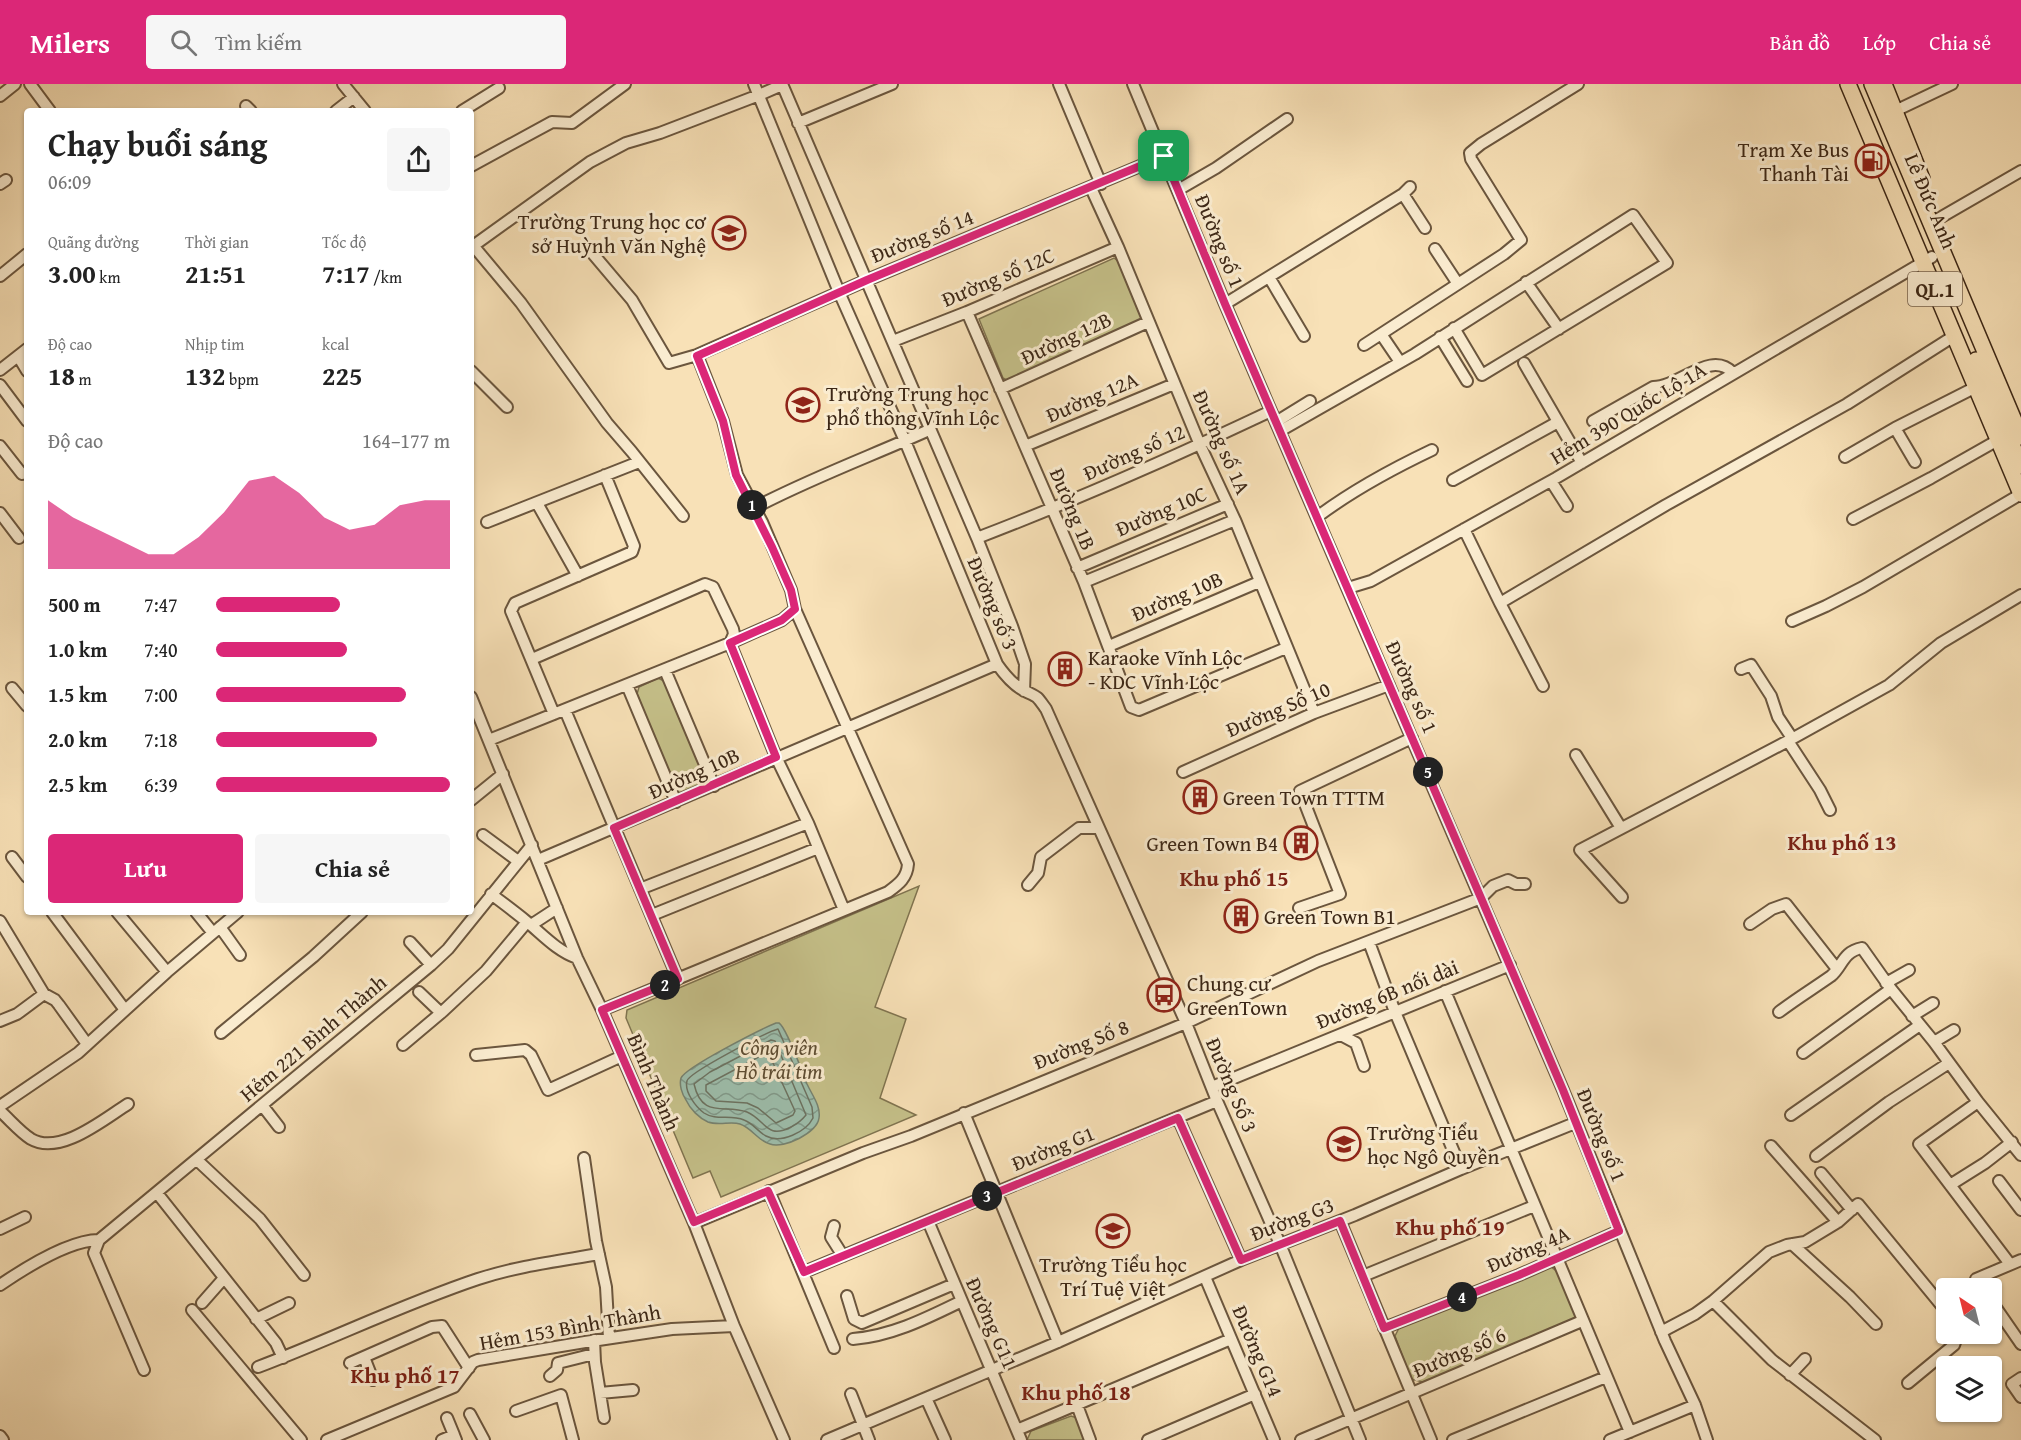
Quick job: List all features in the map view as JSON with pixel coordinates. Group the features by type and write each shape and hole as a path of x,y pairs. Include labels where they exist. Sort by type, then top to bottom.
{"highway":[{"name":"Lê Đức Anh","path":"1848,84 2021,466"},
{"name":"Lê Đức Anh","path":"1858,84 1928,259 1954,336 2021,494"},
{"name":"Lê Đức Anh","path":"1872,84 2021,414"},
{"name":"Lê Đức Anh","path":"1884,84 1934,221 2021,437"}],"street":[{"path":"0,96 15,84"},
{"path":"30,84 48,108"},
{"path":"343,84 362,108"},
{"path":"474,164 552,122 572,123 625,84"},
{"name":"Đường số 3","path":"754,84 839,292 905,441 997,664 1003,673 1024,691"},
{"path":"474,244 599,157 626,143 660,133 782,84"},
{"name":"Đường số 3","path":"782,84 977,538 1025,664 1024,691"},
{"path":"798,123 866,89 892,84"},
{"path":"1059,84 1101,184"},
{"name":"Đường số 1","path":"1133,84 1225,304 1563,1090 1619,1231 1695,1406 1707,1440"},
{"path":"1364,345 1504,255 1521,240 1471,159 1470,153 1578,84"},
{"path":"1895,111 1952,84"},
{"path":"467,108 499,88"},
{"path":"340,108 354,98"},
{"path":"1178,190 1216,168 1287,119"},
{"name":"Đường số 14","path":"588,248 632,300 669,363 697,356 867,280 1164,156"},
{"path":"1934,221 2021,171"},
{"name":"Đường số 1A","path":"1091,188 1118,247 1200,445 1235,520 1314,714"},
{"path":"1225,304 1406,190 1425,228"},
{"path":"1278,427 1400,362 1633,215 1667,263 1482,375 1454,328"},
{"path":"474,247 521,303 592,403 683,516"},
{"name":"Đường số 12C","path":"893,341 1118,247"},
{"path":"1435,249 1458,284"},
{"path":"0,276 24,257"},
{"name":"Hẻm 390 Quốc Lộ 1A","path":"1348,588 1371,581 1551,481 1928,259"},
{"path":"1269,277 1304,336"},
{"path":"1526,282 1559,329"},
{"name":"Đường 1B","path":"967,312 1084,582 1131,707 1139,710 1286,648"},
{"name":"Đường 12B","path":"1000,389 1148,322"},
{"path":"1381,334 1400,362"},
{"path":"1500,603 1665,505 1847,404 1954,336"},
{"path":"1440,337 1467,381"},
{"path":"0,370 24,351"},
{"path":"18,356 24,366"},
{"path":"602,1010 888,892 901,883 908,872 908,864 795,609 791,590 754,508 736,475 723,421 697,356"},
{"path":"1524,363 1582,463"},
{"path":"1593,421 1653,387 1663,387 1702,367 1718,364 1727,367 1733,373"},
{"path":"474,373 507,408"},
{"name":"Đường 12A","path":"1025,446 1174,384"},
{"path":"0,385 24,417"},
{"path":"1845,457 1895,428 1976,387"},
{"path":"1278,427 1310,401"},
{"name":"Đường số 12","path":"977,538 1052,509 1200,445 1271,411"},
{"path":"1453,480 1558,422"},
{"path":"1895,428 1915,462"},
{"path":"754,508 855,461 929,430"},
{"path":"1853,519 1998,440"},
{"path":"0,446 22,474"},
{"path":"1317,517 1337,501 1432,450"},
{"path":"487,522 639,462"},
{"path":"605,476 634,546 632,552 515,603 511,610 532,659 614,828 678,979"},
{"path":"1551,481 1568,507"},
{"path":"1792,621 1863,587 2021,494"},
{"path":"537,503 578,576"},
{"name":"Đường 10C","path":"1077,568 1228,504"},
{"path":"0,513 20,538"},
{"path":"1084,582 1235,520"},
{"path":"1464,529 1543,686"},
{"name":"Đường 10B","path":"1109,646 1259,582"},
{"path":"532,659 705,584 713,587 733,629 734,634 730,643 776,757 808,823 844,910"},
{"path":"1622,897 1580,850 1790,740 1888,685 1941,643 2021,595"},
{"path":"489,740 730,643 782,620 795,609"},
{"name":"Đường 10B","path":"538,860 997,664"},
{"path":"1741,669 1751,664 1771,696 1778,717 1830,810"},
{"path":"665,670 714,786"},
{"path":"627,685 676,802"},
{"name":"Đường Số 10","path":"1183,772 1314,714 1389,685"},
{"path":"12,688 24,702"},
{"name":"Đường Số 3","path":"1024,691 1036,694 1046,708 1186,1023 1360,1440"},
{"name":"Bình Thành","path":"474,708 577,958 694,1222 780,1439"},
{"path":"1299,908 1340,894 1300,791 1412,738"},
{"path":"1576,755 1621,828"},
{"path":"474,798 503,774"},
{"path":"640,889 808,823"},
{"path":"1028,885 1038,873 1041,856 1078,828 1099,828"},
{"path":"483,835 518,861"},
{"name":"Hẻm 221 Bình Thành","path":"99,1240 431,966 532,845"},
{"path":"652,915 818,848"},
{"path":"12,857 24,874"},
{"name":"Đường Số 8","path":"694,1222 1186,1023 1318,961 1481,898 1493,886 1508,880 1516,884 1525,884"},
{"path":"491,894 555,946 577,958"},
{"path":"1750,924 1772,909 1786,904 1837,969"},
{"path":"403,1045 486,971 529,923 557,908"},
{"path":"54,915 125,1010"},
{"path":"120,915 167,972"},
{"path":"200,915 240,955"},
{"path":"0,1106 78,1053 167,972 234,915"},
{"path":"221,1033 359,915"},
{"path":"0,921 44,994 55,999 87,1044"},
{"path":"410,942 431,966"},
{"path":"1369,942 1395,1012 1461,1169"},
{"path":"1779,1012 1833,974 1842,959 1862,948 1978,1102 2021,1155"},
{"name":"Đường 6B nối dài","path":"1212,1087 1510,965"},
{"path":"1803,1053 1909,970"},
{"path":"420,992 441,1013"},
{"path":"1445,992 1630,1432"},
{"path":"0,1021 17,1014 44,994"},
{"path":"1791,1115 1916,1021 1933,1003"},
{"path":"1934,1041 1954,1030"},
{"path":"1341,1035 1356,1043 1364,1066"},
{"path":"476,1055 525,1050 531,1055 548,1090 622,1056"},
{"path":"1816,1156 1889,1102 1949,1063"},
{"name":"Đường G1","path":"804,1272 1217,1101"},
{"path":"1978,1102 1918,1144 2010,1264"},
{"path":"0,1111 31,1139 41,1143 56,1143 70,1139 128,1104"},
{"path":"262,1105 279,1127"},
{"path":"964,1113 1058,1342"},
{"path":"1178,1118 1241,1260"},
{"name":"Đường G3","path":"827,1440 992,1371 1241,1260 1575,1123"},
{"path":"1950,1185 1985,1163 2012,1142"},
{"path":"1771,1146 1838,1222"},
{"path":"584,1158 606,1287 609,1338"},
{"path":"197,1160 260,1219 304,1275"},
{"path":"1821,1173 1852,1210"},
{"path":"1999,1182 2021,1210"},
{"path":"768,1191 834,1348"},
{"path":"157,1192 276,1343 283,1358"},
{"path":"1661,1332 1695,1314 1713,1301 1769,1252 1805,1242 1838,1222 1858,1204 1936,1299"},
{"path":"1363,1276 1534,1206"},
{"path":"0,1229 25,1217"},
{"name":"Đường G11","path":"928,1221 1019,1435"},
{"path":"1340,1221 1431,1440"},
{"path":"834,1226 831,1237 843,1256"},
{"name":"Đường 4A","path":"1384,1328 1619,1231"},
{"path":"0,1285 62,1250 88,1240 99,1240 94,1252 144,1370"},
{"path":"1792,1244 1876,1324"},
{"path":"258,1368 406,1305 481,1278 599,1254"},
{"path":"1988,1278 2010,1264 2021,1260"},
{"name":"Đường G14","path":"1205,1277 1274,1440"},
{"path":"202,1303 224,1278"},
{"path":"847,1296 854,1319 862,1323 954,1284"},
{"path":"853,1339 872,1337 891,1331 929,1317 962,1301"},
{"path":"1713,1301 1772,1360 1875,1440"},
{"path":"256,1319 289,1303"},
{"path":"192,1310 301,1440"},
{"path":"2002,1318 2021,1344"},
{"name":"Đường số 6","path":"1301,1440 1582,1321"},
{"path":"350,1363 432,1328 442,1326 469,1368"},
{"name":"Hẻm 153 Bình Thành","path":"327,1440 454,1387 473,1362 478,1360 672,1329 734,1326"},
{"path":"1019,1435 1077,1405 1232,1339"},
{"path":"594,1340 604,1418"},
{"path":"1941,1356 1954,1344"},
{"path":"550,1376 557,1370 558,1363 594,1354"},
{"path":"364,1357 373,1380"},
{"path":"1791,1375 1805,1359"},
{"path":"1908,1383 1936,1361"},
{"path":"1453,1440 1606,1377"},
{"path":"2021,1378 2012,1384 2021,1397"},
{"path":"600,1392 633,1390"},
{"path":"851,1394 869,1440"},
{"path":"1148,1440 1255,1394"},
{"path":"516,1412 561,1395 573,1440"},
{"path":"926,1398 945,1440"},
{"path":"1077,1405 1090,1440"},
{"path":"1610,1440 1695,1406"},
{"path":"470,1414 484,1440"},
{"path":"442,1440 455,1437 447,1418"},
{"path":"0,1436 3,1440"}],"green space":[{"path":"1114,258 1118,261 1143,318 1138,323 1008,381 1003,378 979,319"},
{"path":"658,678 666,682 706,779 705,784 682,795 677,791 637,694 639,687"},
{"name":"Công viên Hồ trái tim","path":"919,886 875,1007 906,1019 880,1098 916,1115 721,1197 710,1171 693,1178 626,1018 627,1010"},
{"path":"1545,1267 1551,1267 1558,1272 1576,1315 1572,1321 1423,1382 1411,1379 1395,1336 1399,1328"},
{"path":"1071,1416 1077,1418 1086,1440 1027,1440 1031,1431"}],"water":[{"path":"779,1023 790,1041 817,1105 819,1118 817,1124 799,1139 776,1145 766,1142 740,1124 716,1124 698,1116 683,1095 680,1084 681,1078 686,1073 709,1057"}],"place":[{"name":"Trạm Xe Bus Thanh Tài","path":"1872,161"},
{"name":"Trường Trung học cơ sở Huỳnh Văn Nghệ","path":"729,233"},
{"name":"Trường Trung học phổ thông Vĩnh Lộc","path":"803,405"},
{"name":"Karaoke Vĩnh Lộc - KDC Vĩnh Lộc","path":"1065,669"},
{"name":"Green Town TTTM","path":"1200,797"},
{"name":"Green Town B4","path":"1301,843"},
{"name":"Green Town B1","path":"1241,916"},
{"name":"Chung cư GreenTown","path":"1164,995"},
{"name":"Trường Tiểu học Ngô Quyền","path":"1344,1144"},
{"name":"Trường Tiểu học Trí Tuệ Việt","path":"1113,1231"}],"district":[{"name":"Khu phố 13","path":"1842,842"},
{"name":"Khu phố 15","path":"1234,878"},
{"name":"Khu phố 19","path":"1450,1227"},
{"name":"Khu phố 17","path":"405,1375"},
{"name":"Khu phố 18","path":"1076,1392"}],"route":[{"path":"1164,156 1225,304 1563,1090 1619,1231 1519,1275 1384,1328 1340,1221 1241,1260 1178,1118 804,1272 768,1191 694,1222 602,1010 678,979 614,828 776,757 730,643 782,620 795,609 791,590 762,522 736,475 723,421 697,356 867,280 1164,156"}]}
